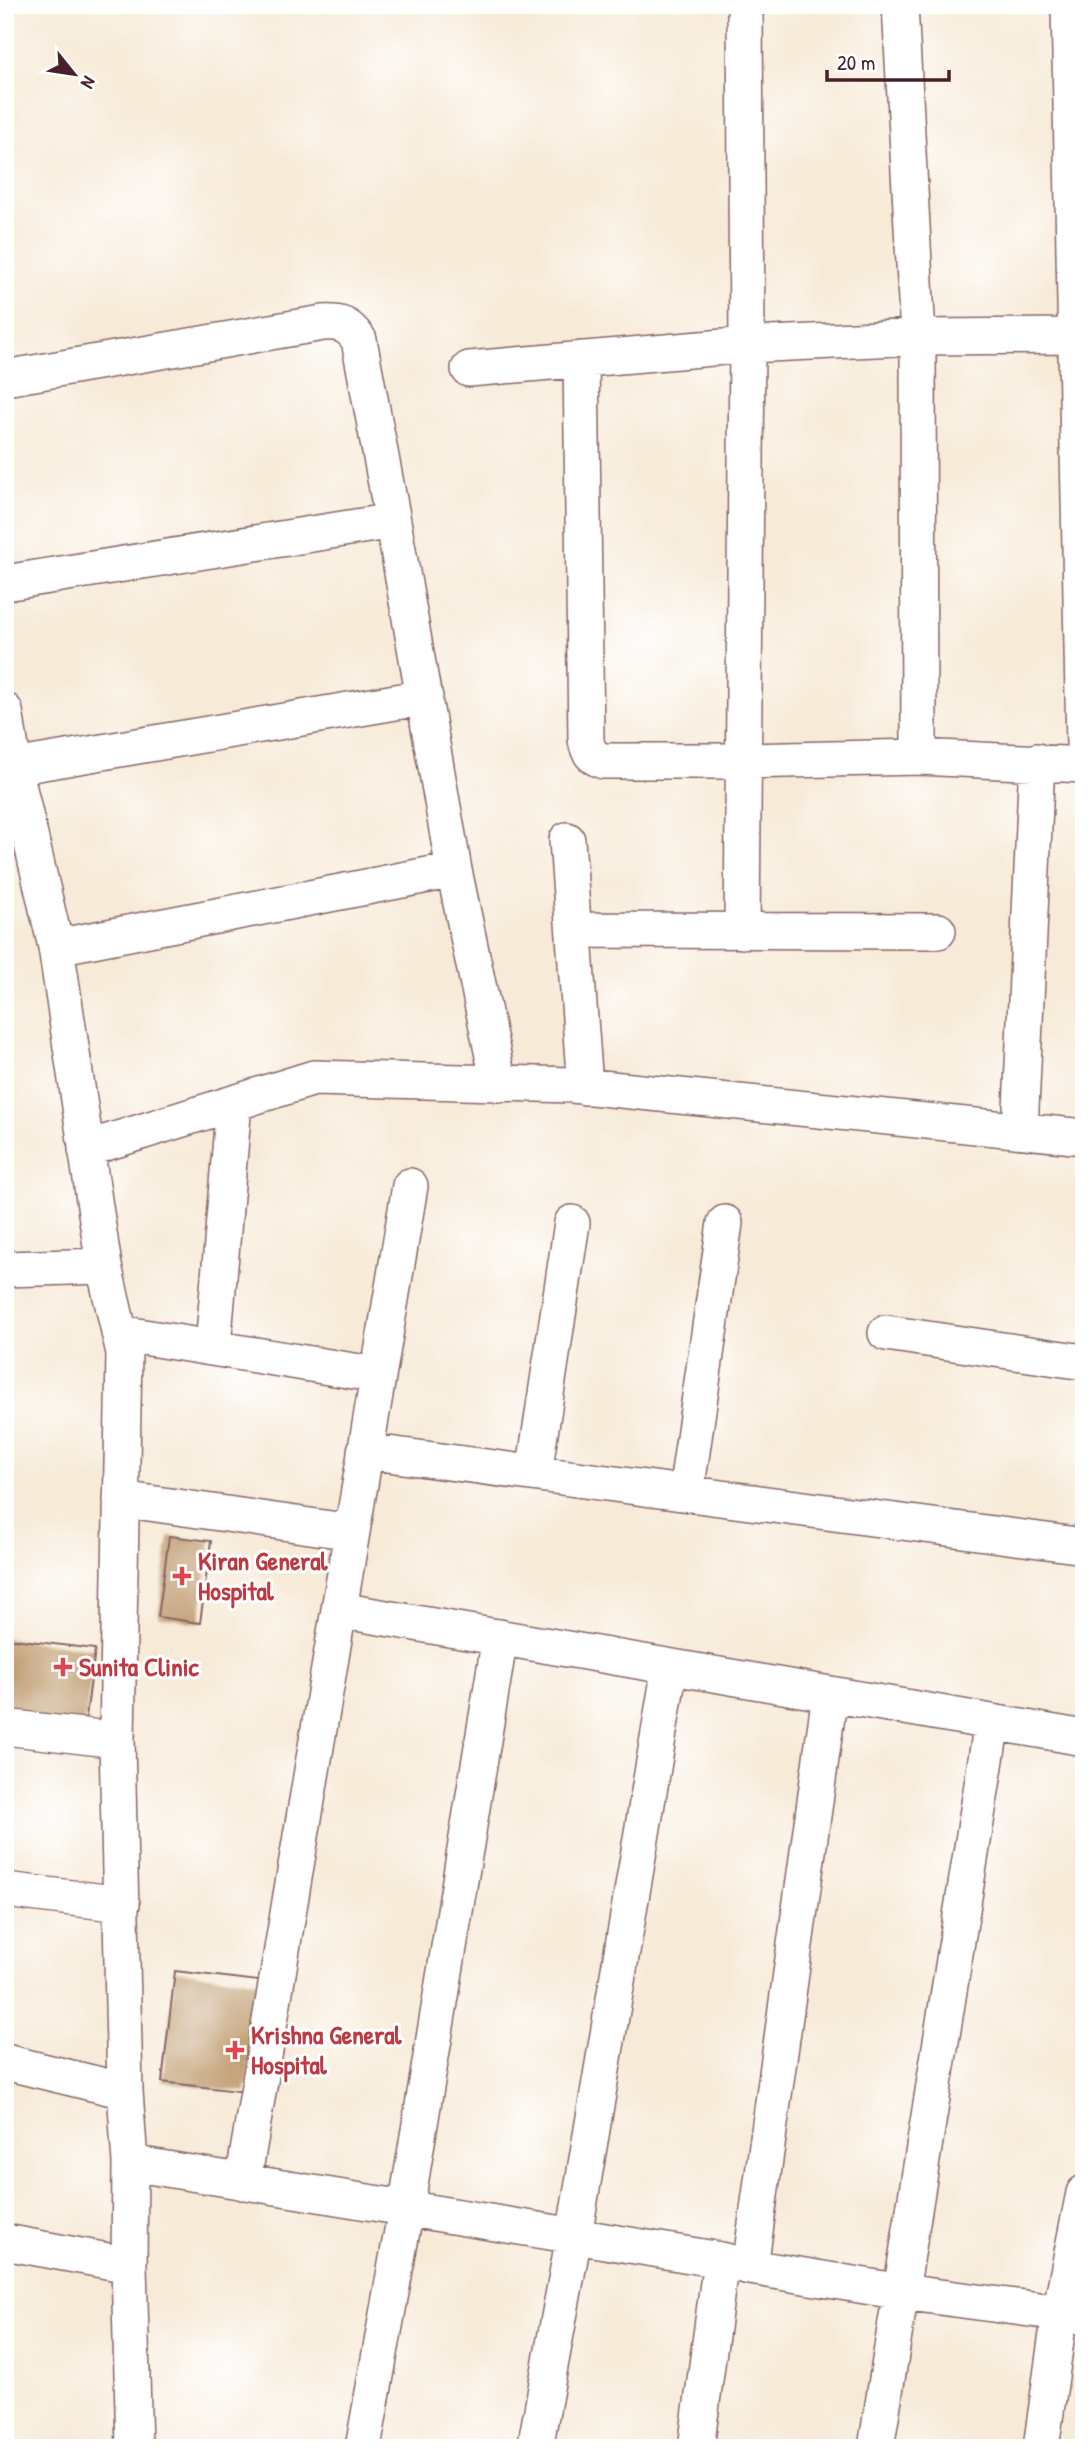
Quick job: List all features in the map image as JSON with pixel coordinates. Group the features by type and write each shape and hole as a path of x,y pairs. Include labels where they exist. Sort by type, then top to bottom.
{"street":[{"path":"900,5 918,337 919,757"},
{"path":"1069,5 1079,336 1084,745"},
{"path":"742,931 747,345 745,10"},
{"path":"5,378 323,323 343,324 352,329 359,340 454,870 499,1084"},
{"path":"469,369 747,345 918,337 1079,336"},
{"path":"581,359 588,749 594,757 603,761 919,757 1084,765"},
{"path":"5,583 393,521"},
{"path":"13,767 425,697"},
{"path":"5,711 13,767 56,947 104,1266 124,1353 117,1740 125,2091 131,2163 129,2265 134,2448"},
{"path":"1020,1130 1037,761"},
{"path":"567,840 586,1087"},
{"path":"56,947 454,870"},
{"path":"574,930 937,931"},
{"path":"86,1149 314,1078 586,1087 1084,1137"},
{"path":"212,1347 234,1103"},
{"path":"243,2182 410,1186"},
{"path":"534,1473 572,1223"},
{"path":"686,1493 724,1223"},
{"path":"5,1269 104,1266"},
{"path":"886,1333 1084,1362"},
{"path":"120,1334 378,1375"},
{"path":"366,1451 1084,1546"},
{"path":"121,1499 352,1532"},
{"path":"339,1610 1084,1738"},
{"path":"363,2448 406,2209 500,1637"},
{"path":"536,2448 670,1667"},
{"path":"696,2448 735,2263 830,1694"},
{"path":"876,2448 992,1722"},
{"path":"5,1727 117,1740"},
{"path":"5,1891 122,1904"},
{"path":"5,2062 125,2091"},
{"path":"131,2163 902,2292 1072,2314"},
{"path":"1041,2448 1072,2314 1084,2193"},
{"path":"5,2242 129,2265"}],"building":[{"path":"169,1536 211,1541 200,1623 158,1617"},
{"path":"5,1638 95,1649 84,1732 5,1723"},
{"path":"175,1971 259,1981 246,2092 162,2082"}],"place":[{"name":"Kiran General Hospital","path":"182,1576"},
{"name":"Sunita Clinic","path":"63,1667"},
{"name":"Krishna General Hospital","path":"235,2050"}]}
